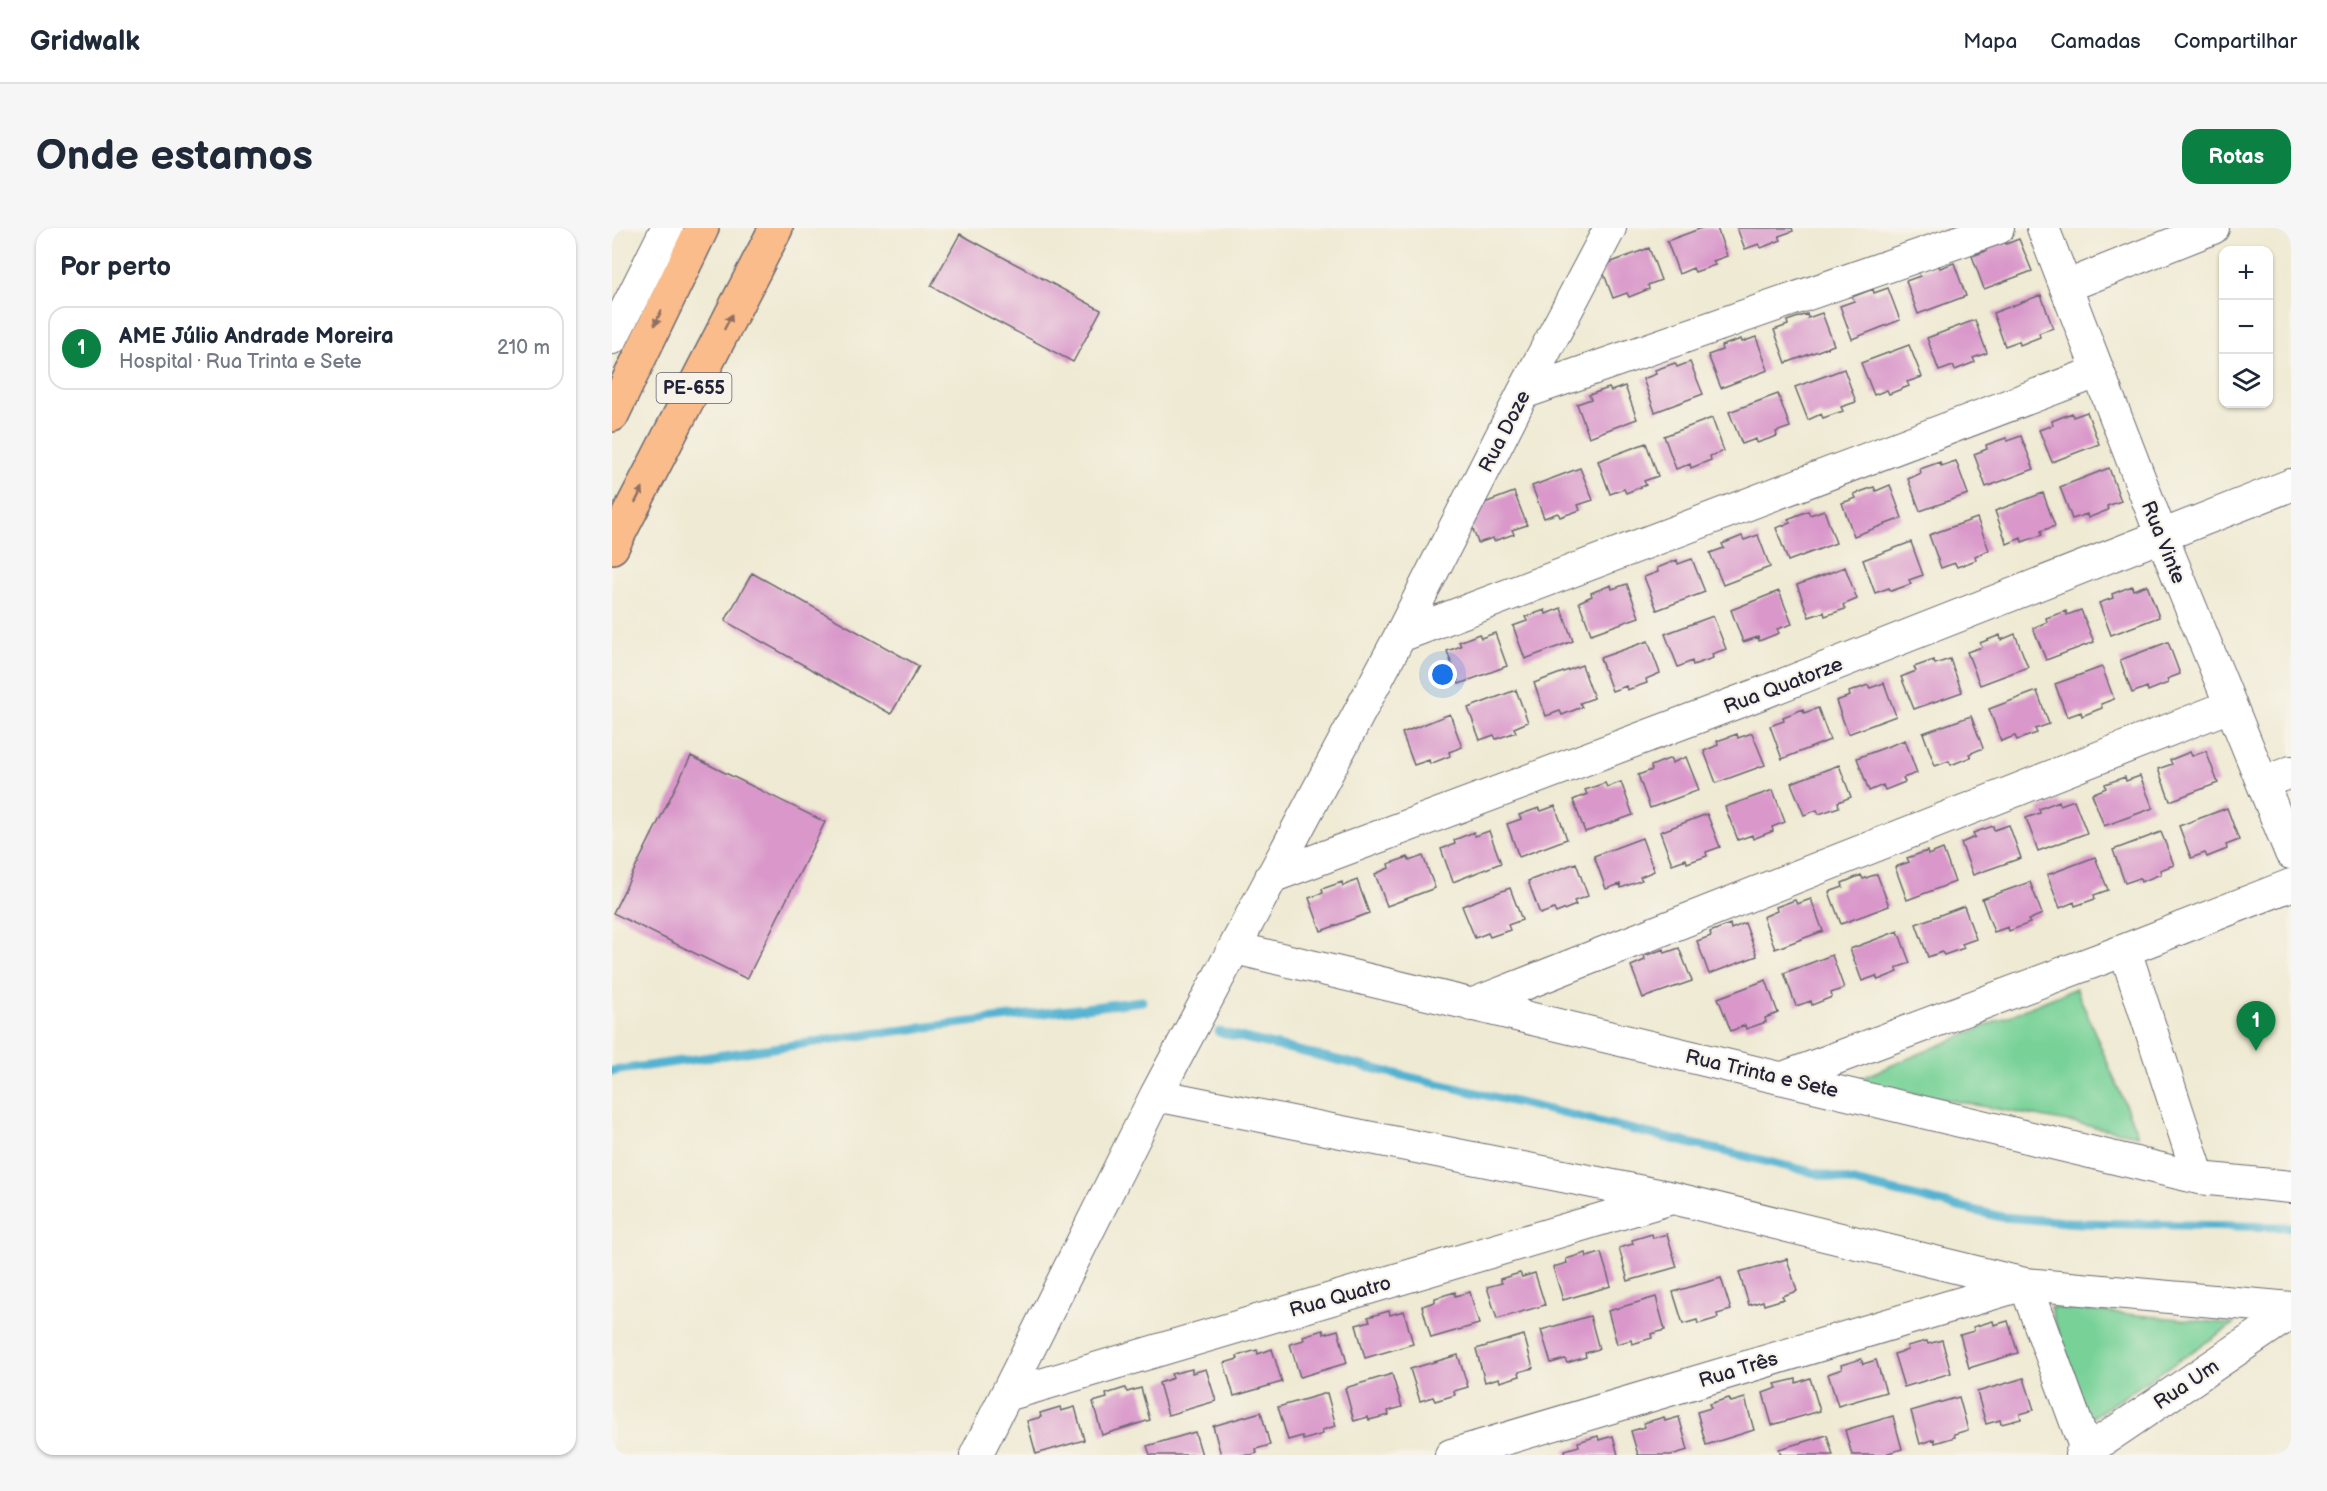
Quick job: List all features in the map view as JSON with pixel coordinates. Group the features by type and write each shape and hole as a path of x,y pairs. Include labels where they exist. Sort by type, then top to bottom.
{"main road":[{"name":"PE-655","path":"612,415 702,228"},
{"name":"PE-655","path":"612,547 776,228"}],"street":[{"path":"612,338 667,228"},
{"name":"Rua Doze","path":"976,1455 1156,1095 1400,636 1523,393 1610,228"},
{"path":"1523,393 1998,228"},
{"name":"Rua Vinte","path":"2043,228 2067,286 2097,372 2230,706 2277,778 2291,853"},
{"path":"2067,286 2213,228"},
{"path":"1400,636 2097,372"},
{"name":"Rua Quatorze","path":"1271,877 1762,693 2291,485"},
{"path":"1471,1005 2230,706"},
{"path":"1783,1078 2125,950 2291,885"},
{"name":"Rua Trinta e Sete","path":"1235,948 2199,1178 2291,1187"},
{"path":"2125,950 2199,1178"},
{"path":"1156,1095 1673,1198 2025,1284 2291,1311"},
{"name":"Rua Quatro","path":"1007,1395 1673,1198"},
{"path":"2025,1284 2084,1453"},
{"name":"Rua Três","path":"1451,1455 2025,1284"},
{"name":"Rua Um","path":"2084,1453 2291,1311"}],"green space":[{"path":"2076,988 2138,1135 1852,1082"},
{"path":"2050,1307 2234,1324 2088,1420"}],"building":[{"path":"1702,228 1717,228 1727,256 1713,261 1715,265 1695,272 1693,268 1679,274 1667,241"},
{"path":"1737,228 1792,228 1793,231 1779,236 1781,240 1761,248 1759,244 1745,249"},
{"path":"960,234 1101,310 1073,362 931,286"},
{"path":"2019,239 2032,271 1984,289 1972,256 1986,251 1984,247 2004,240 2006,244"},
{"path":"1649,248 1661,280 1648,285 1649,289 1629,297 1627,293 1613,298 1601,266"},
{"path":"1954,263 1966,296 1918,314 1906,281 1920,276 1918,272 1938,265 1940,268"},
{"path":"1888,288 1900,320 1852,339 1840,306 1854,301 1852,297 1873,289 1874,293"},
{"path":"2041,295 2053,328 2039,333 2040,337 2020,345 2019,341 2005,346 1993,313"},
{"path":"1822,313 1834,345 1786,363 1774,330 1788,325 1787,321 1807,314 1808,318"},
{"path":"1975,320 1987,353 1973,358 1975,362 1955,370 1953,366 1939,371 1927,338"},
{"path":"1756,337 1768,370 1721,388 1708,355 1722,350 1721,346"},
{"path":"1909,345 1922,377 1907,382 1909,386 1889,394 1887,390 1874,395 1861,363"},
{"path":"1690,362 1703,394 1655,412 1643,379 1656,374 1655,370 1675,363 1677,367"},
{"path":"1844,369 1856,402 1841,407 1843,411 1823,418 1821,414 1808,420 1795,387"},
{"path":"1625,386 1637,419 1589,437 1577,404 1591,399 1589,395 1609,388 1611,391"},
{"path":"1778,394 1790,427 1776,432 1777,436 1757,443 1756,439 1742,444 1729,412"},
{"path":"2087,412 2099,444 2052,462 2039,430 2053,425 2052,421 2072,413 2073,417"},
{"path":"1712,418 1724,451 1710,456 1711,460 1691,468 1690,464 1676,469 1664,436"},
{"path":"2021,436 2034,469 1986,487 1974,454 1987,449 1986,445"},
{"path":"1646,443 1658,476 1644,481 1646,485 1626,493 1624,489 1610,494 1598,461"},
{"path":"1956,461 1968,494 1920,511 1908,479 1921,473 1920,469 1940,462 1941,466"},
{"path":"1580,468 1593,500 1578,505 1580,510 1560,517 1558,513 1544,518 1532,486"},
{"path":"2109,468 2121,501 2107,506 2108,510 2088,518 2087,514 2072,519 2060,487"},
{"path":"1890,485 1902,518 1854,536 1842,503 1856,498 1854,494 1874,487 1876,491"},
{"path":"1514,492 1527,525 1512,530 1514,534 1494,541 1493,538 1478,543 1466,510"},
{"path":"2043,493 2055,526 2041,531 2042,535 2022,542 2021,538 2007,544 1995,511"},
{"path":"1824,510 1836,543 1788,561 1776,528 1790,523 1788,519 1808,511 1810,515"},
{"path":"1977,518 1989,550 1975,556 1976,560 1957,567 1955,563 1941,568 1929,535"},
{"path":"1758,535 1770,567 1723,585 1710,553 1724,548 1722,544 1742,536 1744,540"},
{"path":"1911,542 1923,575 1909,580 1911,584 1891,591 1889,588 1875,593 1863,560"},
{"path":"1692,559 1705,592 1657,610 1644,577 1658,572 1657,568 1677,560 1678,564"},
{"path":"1845,567 1857,599 1843,605 1845,609 1825,616 1824,612 1809,617 1797,585"},
{"path":"752,573 919,666 891,714 725,621"},
{"path":"1627,584 1639,617 1591,634 1579,602 1592,596 1591,593 1611,585 1612,589"},
{"path":"2147,585 2159,617 2111,635 2099,603 2113,598 2112,594 2132,586 2133,590"},
{"path":"1779,591 1792,624 1777,629 1779,633 1759,641 1758,637 1743,642 1731,610"},
{"path":"1561,608 1573,641 1525,659 1513,626 1527,621 1525,617 1545,610 1546,614"},
{"path":"2081,610 2094,642 2046,660 2033,628 2047,622 2046,618 2066,611 2067,615"},
{"path":"1713,616 1726,649 1712,654 1713,658 1693,665 1692,661 1678,667 1665,634"},
{"path":"1495,633 1507,666 1459,684 1447,651 1461,646 1459,642 1479,634 1481,638"},
{"path":"2015,634 2028,667 1980,685 1967,652 1982,647 1980,643 2000,635 2001,640"},
{"path":"1648,641 1660,673 1646,679 1647,683 1627,690 1626,686 1612,691 1600,658"},
{"path":"2168,642 2180,674 2167,679 2168,683 2148,691 2147,687 2132,693 2120,660"},
{"path":"1950,659 1962,692 1914,709 1901,677 1916,671 1914,667 1934,660 1935,664"},
{"path":"1582,665 1594,698 1580,703 1582,707 1562,715 1560,711 1546,716 1534,683"},
{"path":"2102,667 2114,699 2101,704 2102,708 2082,716 2081,712 2067,717 2055,684"},
{"path":"1884,683 1896,716 1848,734 1836,701 1850,696 1849,692 1868,685 1870,688"},
{"path":"1516,690 1528,722 1514,728 1516,732 1496,739 1494,735 1480,740 1468,708"},
{"path":"2037,691 2049,724 2035,729 2037,733 2017,740 2015,736 2001,741 1989,709"},
{"path":"1818,708 1830,740 1782,759 1770,726 1784,721 1783,717 1803,709 1804,713"},
{"path":"1450,714 1462,747 1449,752 1450,756 1430,764 1429,760 1414,765 1402,733"},
{"path":"1971,716 1983,748 1969,754 1971,757 1951,765 1949,761 1935,766 1923,733"},
{"path":"1752,733 1765,765 1716,783 1704,751 1718,745 1717,741 1737,734 1738,738"},
{"path":"1905,740 1917,773 1903,778 1905,782 1885,790 1883,785 1869,791 1857,758"},
{"path":"2206,751 2218,783 2170,801 2158,769 2172,764 2170,760 2190,752 2192,756"},
{"path":"691,756 825,822 747,979 613,913"},
{"path":"1686,757 1699,790 1650,808 1638,775 1652,770 1651,766 1671,758 1672,763"},
{"path":"1839,765 1851,797 1838,802 1839,807 1819,814 1817,810 1804,815 1791,783"},
{"path":"2140,776 2153,808 2104,826 2092,794 2106,788 2105,784 2125,777 2126,781"},
{"path":"1621,782 1633,815 1585,832 1573,800 1587,794 1585,790 1605,783 1607,787"},
{"path":"1773,790 1785,822 1772,827 1773,831 1753,839 1752,835 1738,840 1725,807"},
{"path":"2074,800 2087,833 2038,851 2026,818 2040,813 2039,809 2059,801 2060,805"},
{"path":"1555,806 1567,839 1519,857 1507,824 1521,819 1519,815 1539,808 1541,811"},
{"path":"2227,808 2239,840 2226,845 2227,849 2207,857 2205,853 2191,858 2179,826"},
{"path":"1707,814 1720,847 1706,852 1707,856 1687,863 1686,859 1672,864 1660,832"},
{"path":"2009,825 2021,858 1973,875 1961,843 1975,837 1973,833 1993,826 1994,830"},
{"path":"1489,831 1501,863 1453,882 1441,849 1455,844 1454,840 1474,832 1475,836"},
{"path":"2161,832 2174,865 2160,870 2161,874 2141,882 2140,878 2125,883 2113,850"},
{"path":"1642,838 1654,871 1640,877 1642,880 1621,888 1620,884 1606,889 1594,856"},
{"path":"1943,849 1955,882 1907,900 1895,867 1909,862 1907,858 1927,851 1928,855"},
{"path":"1423,856 1435,888 1387,906 1375,874 1389,868 1388,864 1408,857 1409,861"},
{"path":"2095,857 2108,890 2094,895 2095,899 2075,906 2074,902 2060,908 2047,875"},
{"path":"1576,863 1588,896 1574,901 1576,905 1556,913 1554,909 1540,914 1528,881"},
{"path":"1877,874 1889,906 1841,924 1829,892 1843,887 1842,883 1861,875 1863,879"},
{"path":"1357,880 1369,913 1321,931 1309,898 1323,893 1322,889 1342,882 1343,886"},
{"path":"2030,882 2042,914 2028,920 2030,923 2009,931 2008,927 1994,932 1982,899"},
{"path":"1510,888 1522,920 1508,925 1510,930 1490,937 1488,933 1475,938 1462,906"},
{"path":"1811,899 1823,931 1775,949 1763,917 1777,911 1776,907 1795,900 1797,904"},
{"path":"1964,906 1976,939 1962,944 1964,948 1944,955 1942,952 1928,957 1916,924"},
{"path":"1745,923 1757,956 1709,974 1697,941 1711,936 1710,932 1730,924 1731,929"},
{"path":"1898,931 1910,963 1896,968 1898,972 1878,980 1876,976 1862,981 1850,949"},
{"path":"1679,948 1692,981 1643,998 1631,966 1645,960 1644,956 1664,949 1665,953"},
{"path":"1832,955 1844,988 1831,993 1832,997 1812,1005 1811,1001 1796,1006 1784,973"},
{"path":"1766,980 1778,1013 1765,1018 1766,1022 1746,1029 1745,1025 1731,1031 1718,998"},
{"path":"1652,1234 1653,1238 1667,1234 1677,1267 1628,1281 1619,1248 1633,1244 1632,1240"},
{"path":"1586,1253 1587,1257 1601,1253 1611,1286 1563,1300 1553,1267 1567,1263 1566,1259"},
{"path":"1787,1259 1797,1291 1782,1296 1784,1299 1764,1305 1763,1301 1749,1305 1739,1272"},
{"path":"1520,1273 1522,1277 1535,1273 1545,1305 1497,1319 1487,1287 1502,1283 1500,1279"},
{"path":"1721,1278 1731,1310 1717,1314 1718,1318 1698,1324 1697,1320 1683,1324 1673,1292"},
{"path":"1455,1292 1455,1296 1470,1292 1479,1324 1431,1338 1422,1306 1435,1302 1435,1298"},
{"path":"1656,1297 1665,1330 1651,1334 1652,1338 1632,1344 1631,1340 1617,1344 1608,1311"},
{"path":"1389,1311 1390,1315 1404,1311 1413,1344 1365,1358 1356,1325 1370,1321 1368,1317"},
{"path":"1590,1316 1599,1349 1585,1353 1586,1357 1567,1363 1565,1359 1551,1363 1541,1330"},
{"path":"1993,1321 1994,1325 2008,1321 2018,1353 1969,1368 1960,1335 1974,1331 1973,1327"},
{"path":"1323,1330 1324,1334 1338,1330 1347,1363 1300,1377 1290,1344 1304,1340 1303,1336"},
{"path":"1524,1335 1533,1368 1519,1372 1520,1376 1500,1382 1499,1378 1485,1382 1476,1349"},
{"path":"1942,1340 1951,1373 1904,1387 1894,1354 1908,1350 1907,1346"},
{"path":"1272,1349 1282,1382 1234,1396 1224,1363 1257,1350 1258,1354"},
{"path":"1458,1355 1468,1387 1454,1391 1455,1395 1435,1401 1433,1397 1420,1401 1410,1369"},
{"path":"1861,1359 1863,1364 1876,1360 1886,1392 1838,1406 1828,1374 1842,1369 1841,1365"},
{"path":"1192,1369 1192,1373 1206,1369 1216,1401 1168,1415 1159,1383 1173,1378 1171,1374"},
{"path":"1392,1374 1402,1407 1388,1411 1389,1415 1354,1421 1345,1388"},
{"path":"1810,1378 1820,1411 1772,1425 1763,1393 1777,1388 1775,1384 1796,1379 1796,1383"},
{"path":"2024,1378 2034,1410 2020,1414 2021,1419 2001,1424 2000,1420 1986,1424 1977,1392"},
{"path":"1125,1388 1127,1392 1141,1388 1150,1420 1102,1435 1093,1402 1107,1398 1106,1394"},
{"path":"1327,1393 1336,1426 1322,1430 1323,1434 1303,1440 1302,1436 1288,1440 1278,1407"},
{"path":"1959,1397 1968,1430 1935,1443 1934,1439 1920,1444 1911,1411"},
{"path":"1729,1398 1731,1402 1745,1398 1754,1430 1706,1445 1697,1412 1711,1408 1709,1404"},
{"path":"1060,1407 1061,1411 1075,1407 1084,1440 1036,1454 1027,1421 1041,1417 1040,1413"},
{"path":"1261,1412 1270,1445 1256,1449 1257,1453 1251,1455 1221,1455 1213,1426"},
{"path":"1893,1416 1902,1449 1888,1453 1889,1455 1852,1455 1845,1430"},
{"path":"1664,1417 1665,1421 1679,1417 1688,1450 1671,1455 1638,1455 1631,1431 1645,1427 1644,1423"},
{"path":"1195,1432 1202,1455 1150,1455 1147,1446"},
{"path":"1827,1435 1833,1455 1781,1455 1779,1449"},
{"path":"1598,1436 1599,1440 1613,1436 1618,1455 1566,1455 1565,1450 1579,1446 1578,1442"}],"waterway":[{"path":"612,1071 871,1034 1142,1001"},
{"path":"1219,1032 2002,1217 2081,1223 2291,1227"}],"place":[{"name":"AME Júlio Andrade Moreira","path":"2256,1051"}]}
